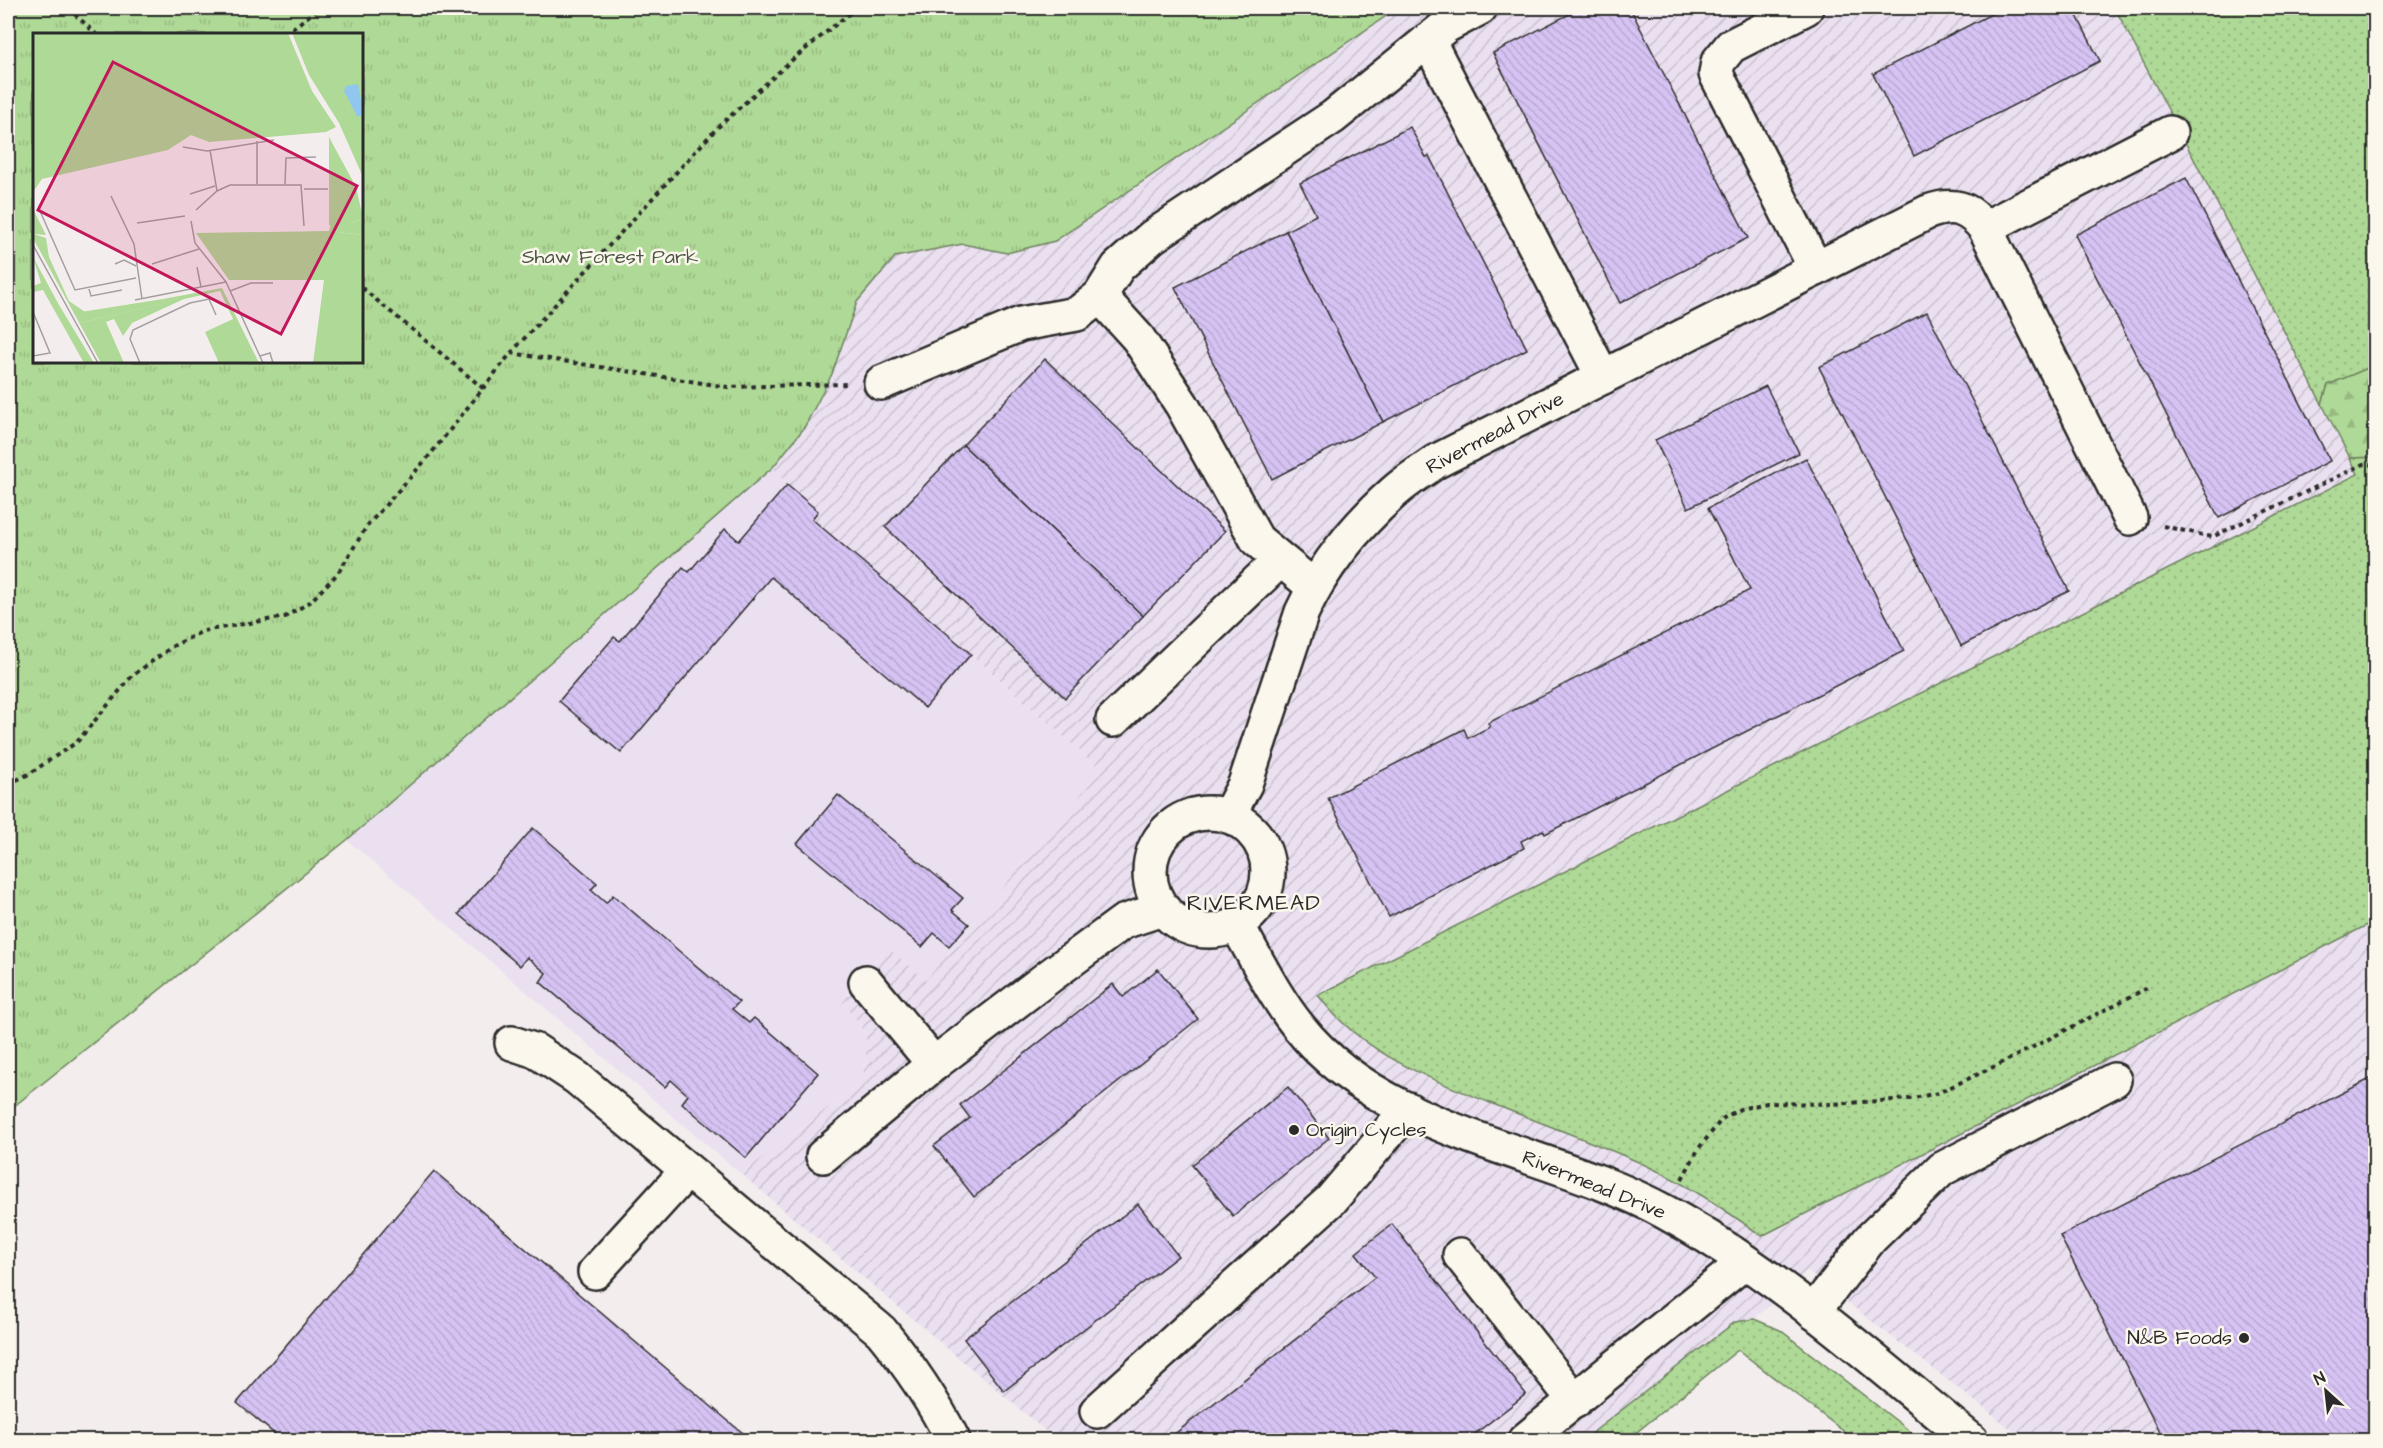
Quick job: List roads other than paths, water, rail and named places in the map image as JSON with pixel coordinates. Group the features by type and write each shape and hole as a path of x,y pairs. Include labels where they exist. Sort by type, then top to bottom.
{"street":[{"path":"881,383 1021,324 1077,314 1100,296 1119,267 1152,237 1333,117 1446,26 1480,8"},
{"path":"1806,8 1731,46 1718,62 1716,74 1816,269"},
{"path":"1428,40 1603,378"},
{"path":"2130,518 1984,228 2170,133"},
{"name":"Rivermead Drive","path":"1229,815 1245,783 1302,612 1314,587 1344,545 1394,492 1435,462 1928,212 1943,207 1961,209 1974,215 1984,228"},
{"path":"1100,296 1138,338 1182,405 1257,540 1314,587"},
{"path":"1113,720 1280,560"},
{"path":"1220,813 1240,821 1255,834 1266,852 1269,873 1267,886 1258,906 1237,925 1223,930 1202,931 1182,926 1162,909 1152,891 1151,858 1159,840 1174,824 1192,815 1220,813"},
{"path":"824,1156 934,1064 1122,922 1162,909"},
{"name":"Rivermead Drive","path":"1237,925 1267,980 1300,1028 1351,1077 1408,1109 1517,1154 1581,1176 1664,1212 1745,1262 1814,1312 1971,1440"},
{"path":"866,982 934,1064"},
{"path":"512,1043 536,1051 577,1078 880,1331 913,1370 940,1413 953,1440"},
{"path":"1814,1312 1870,1239 1942,1169 2114,1080"},
{"path":"1097,1411 1331,1200 1408,1109"},
{"path":"595,1272 687,1171"},
{"path":"1460,1255 1575,1401"},
{"path":"1525,1440 1745,1262"}],"place":[{"name":"Origin Cycles","path":"1294,1130"},
{"name":"N&B Foods","path":"2244,1338"}],"district":[{"name":"RIVERMEAD","path":"1254,903"}],"park label":[{"name":"Shaw Forest Park","path":"610,257"}]}
